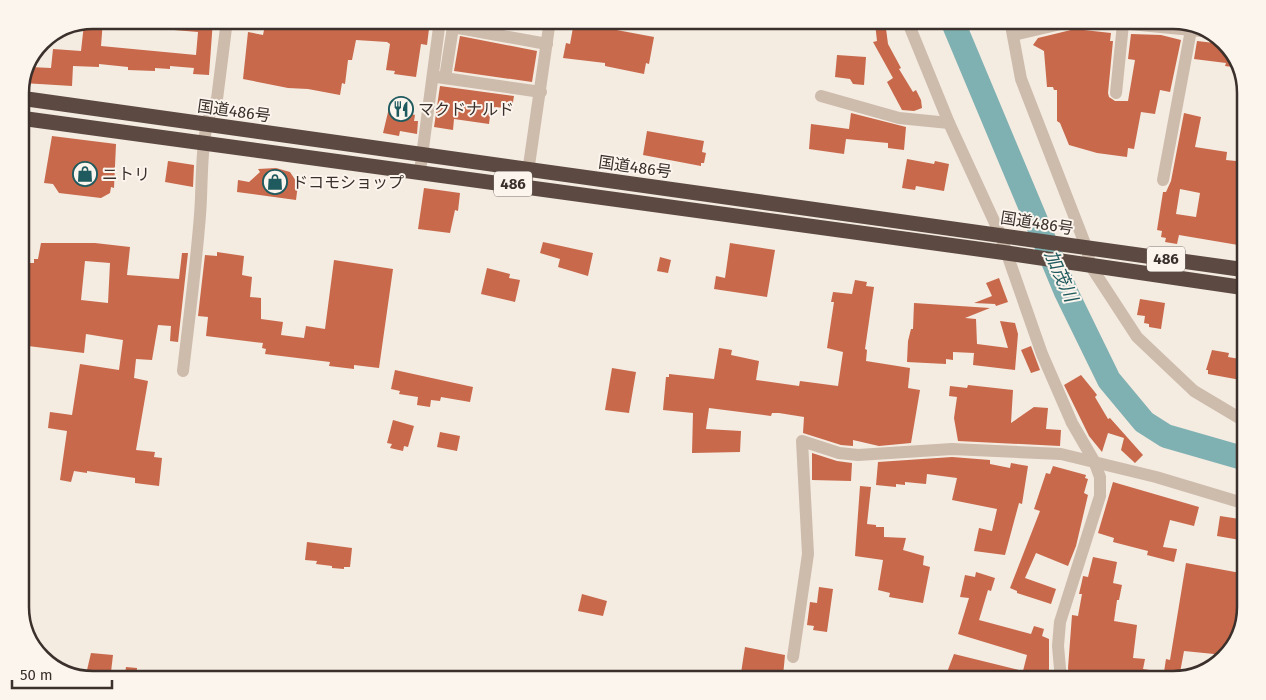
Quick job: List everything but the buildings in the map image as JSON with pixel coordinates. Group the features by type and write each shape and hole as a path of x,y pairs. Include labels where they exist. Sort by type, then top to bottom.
{"highway":[{"name":"国道486号","path":"29,99 1000,234 1087,249 1237,269"},
{"name":"国道486号","path":"29,119 420,171 1237,287"}],"street":[{"path":"183,371 200,216 205,142 211,108 217,99 226,29"},
{"path":"420,171 432,76 435,29"},
{"path":"445,78 453,29"},
{"path":"469,29 547,44"},
{"path":"526,186 549,29"},
{"path":"911,29 949,123 1000,234 1042,354 1072,424 1094,461 1100,477 1100,496 1060,622 1058,646 1061,671"},
{"path":"1012,29 1021,79 1087,249 1090,265 1137,337 1194,391 1237,417"},
{"path":"1013,34 1036,29"},
{"path":"1116,93 1122,29"},
{"path":"1163,180 1191,31"},
{"path":"432,76 541,92"},
{"path":"821,96 898,118 949,123"},
{"path":"793,657 808,554 802,441 839,453 858,455 952,449 1061,454 1156,477 1237,501"}],"waterway":[{"name":"加茂川","path":"956,29 1066,292 1109,380 1144,422 1166,436 1237,456"}],"place":[{"name":"マクドナルド","path":"401,109"},
{"name":"ニトリ","path":"85,174"},
{"name":"ドコモショップ","path":"275,182"}]}
